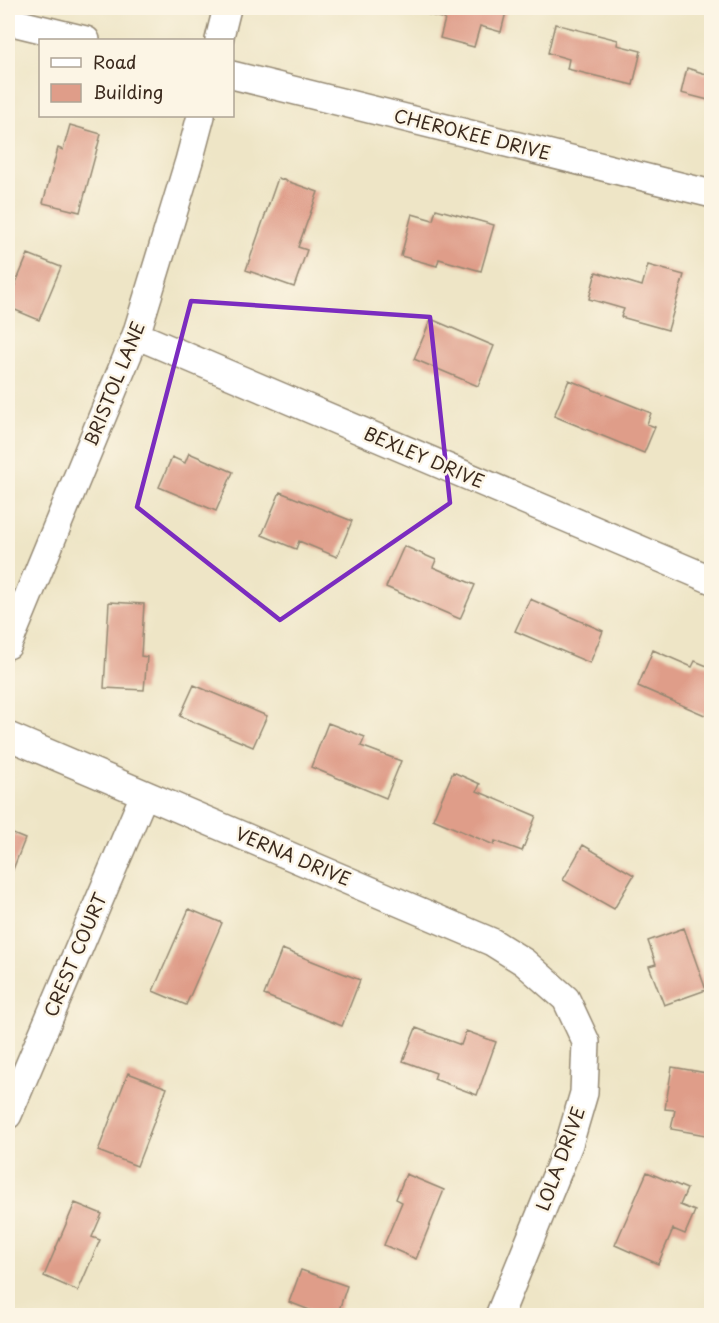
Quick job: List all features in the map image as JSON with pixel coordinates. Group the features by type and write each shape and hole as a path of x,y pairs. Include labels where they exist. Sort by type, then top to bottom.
{"street":[{"path":"219,39 227,8"},
{"path":"8,21 82,39"},
{"name":"CHEROKEE DRIVE","path":"234,75 711,194"},
{"name":"BRISTOL LANE","path":"8,645 136,335 201,117"},
{"name":"BEXLEY DRIVE","path":"136,335 711,580"},
{"name":"VERNA DRIVE","path":"8,736 492,942 524,962 566,999"},
{"name":"CREST COURT","path":"8,1115 144,795"},
{"name":"LOLA DRIVE","path":"499,1316 554,1185 584,1093 586,1042 566,999"}],"highlighted area":[{"path":"191,301 430,317 450,503 280,620 137,507"}],"building":[{"path":"427,8 507,8 501,32 480,26 474,47 440,38 445,19 426,14"},
{"path":"555,24 618,40 617,45 641,51 633,85 567,69 569,59 548,53"},
{"path":"709,64 712,65 712,101 681,93 687,68 706,74"},
{"path":"70,125 101,134 80,212 43,203 58,148 63,150"},
{"path":"278,178 318,192 298,247 307,250 294,287 246,270"},
{"path":"436,209 494,225 481,271 439,259 437,266 401,256 412,214 433,220"},
{"path":"28,254 61,267 39,320 8,307"},
{"path":"648,265 684,275 668,330 621,317 624,309 589,299 596,272 642,286"},
{"path":"431,319 494,346 478,386 414,359"},
{"path":"569,380 651,413 647,424 655,427 644,453 554,416"},
{"path":"189,453 233,472 216,511 159,487 172,457 185,463"},
{"path":"280,492 352,521 337,557 299,541 296,549 262,535"},
{"path":"404,546 436,560 433,567 475,585 460,619 386,587"},
{"path":"530,599 603,631 590,663 515,631"},
{"path":"109,602 144,604 141,656 147,657 144,690 104,688"},
{"path":"653,650 692,667 695,661 712,668 712,706 707,716 638,686"},
{"path":"194,685 267,716 253,747 180,716"},
{"path":"328,723 365,737 361,746 401,761 386,798 311,767"},
{"path":"453,772 480,784 477,791 536,816 522,851 495,841 494,845 433,819"},
{"path":"8,832 25,839 12,872 8,870"},
{"path":"583,845 634,875 614,909 563,880"},
{"path":"189,909 222,923 186,1005 153,991"},
{"path":"684,928 706,990 664,1005 649,966 656,964 648,941"},
{"path":"282,949 360,980 342,1026 264,995"},
{"path":"416,1028 461,1045 466,1031 496,1042 477,1095 434,1079 436,1073 403,1061"},
{"path":"672,1067 712,1074 712,1136 671,1129 675,1110 665,1109"},
{"path":"128,1073 167,1088 137,1166 98,1151"},
{"path":"647,1172 687,1189 680,1205 695,1211 685,1234 673,1229 658,1264 615,1245"},
{"path":"406,1174 444,1190 416,1259 384,1245 402,1202 396,1199"},
{"path":"75,1203 102,1214 92,1237 100,1240 78,1291 44,1276"},
{"path":"301,1270 347,1286 337,1316 325,1316 289,1302"}]}
